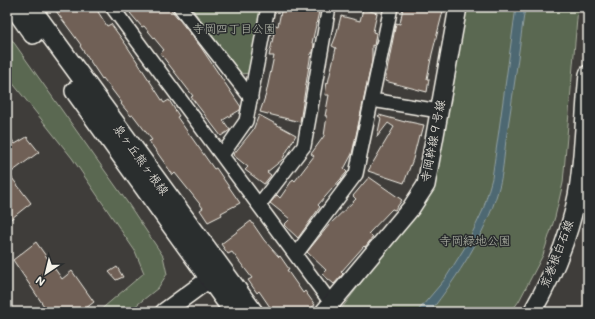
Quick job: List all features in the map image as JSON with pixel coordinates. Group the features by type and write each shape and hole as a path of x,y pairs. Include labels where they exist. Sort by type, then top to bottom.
{"main road":[{"name":"泉ヶ丘熊ヶ根線","path":"14,7 216,274 253,312"},
{"name":"泉ヶ丘熊ヶ根線","path":"30,7 216,274 234,312"}],"street":[{"path":"180,7 250,98"},
{"path":"222,155 246,121 268,7"},
{"path":"259,205 304,146 329,7"},
{"name":"寺岡幹線９号線","path":"328,307 411,208 426,185 458,7"},
{"path":"296,254 356,174 372,100 389,8"},
{"path":"116,9 296,254 328,307"},
{"name":"荒巻根白石線","path":"532,312 553,271 570,225 577,195 588,74"},
{"path":"372,100 439,111"},
{"path":"164,312 216,274"}],"green space":[{"name":"寺岡四丁目公園","path":"191,7 261,7 251,73 240,74"},
{"name":"寺岡緑地公園","path":"462,7 578,7 563,183 555,217 543,255 519,301 511,312 339,312 412,215"},
{"path":"7,33 127,202 163,256 167,274 158,288 128,312 98,312 144,273 135,251 72,158 7,76"}],"water":[{"path":"516,7 525,7 500,185 486,223 470,254 451,284 430,312 417,312 445,279 467,244 483,210 492,178"}],"building":[{"path":"53,7 95,7 107,26 111,24 127,46 164,103 169,100 179,116 177,117 214,169 216,168 240,203 208,222 200,210 203,208 175,173 173,175 149,141 152,140 133,115 131,116 121,104 122,103 103,78 102,79 80,46 81,45"},
{"path":"138,7 169,7 200,46 241,107 240,110 223,120 230,130 221,136 191,97 193,96 160,53 164,50 144,26 142,27 130,13"},
{"path":"282,7 320,7 312,43 314,44 313,53 311,53 300,122 260,112 266,94 274,56 269,56 274,33 271,33 273,24 278,26"},
{"path":"403,7 424,7 443,11 427,79 429,79 427,92 385,81 396,23 400,24"},
{"path":"363,9 377,13 373,32 376,33 374,46 372,45 372,61 352,154 344,169 347,172 318,205 320,207 298,238 284,225 290,219 270,203 277,195 280,198 293,179 295,181 314,156 311,154 324,136 327,116 325,116 329,95 325,95 336,48 332,46 341,16 360,21"},
{"path":"259,115 296,135 282,160 267,172 271,175 264,184 245,170 248,167 233,155 253,130"},
{"path":"378,116 424,125 421,136 419,135 413,159 404,183 368,171 394,127 388,123 377,137 381,118"},
{"path":"7,133 15,144 27,137 39,152 9,174 31,203 7,222"},
{"path":"369,177 402,200 395,210 392,209 369,233 373,237 341,272 343,274 334,284 322,274 326,270 307,252 329,225 356,199 353,196"},
{"path":"251,221 264,240 279,257 280,256 289,269 287,270 303,293 305,291 315,305 305,312 277,312 274,308 272,310 259,291 257,293 248,280 252,278 232,252 228,254 221,244"},
{"path":"36,242 62,279 72,271 94,302 81,312 48,312 13,260"},
{"path":"117,267 123,277 116,280 109,272"}]}
